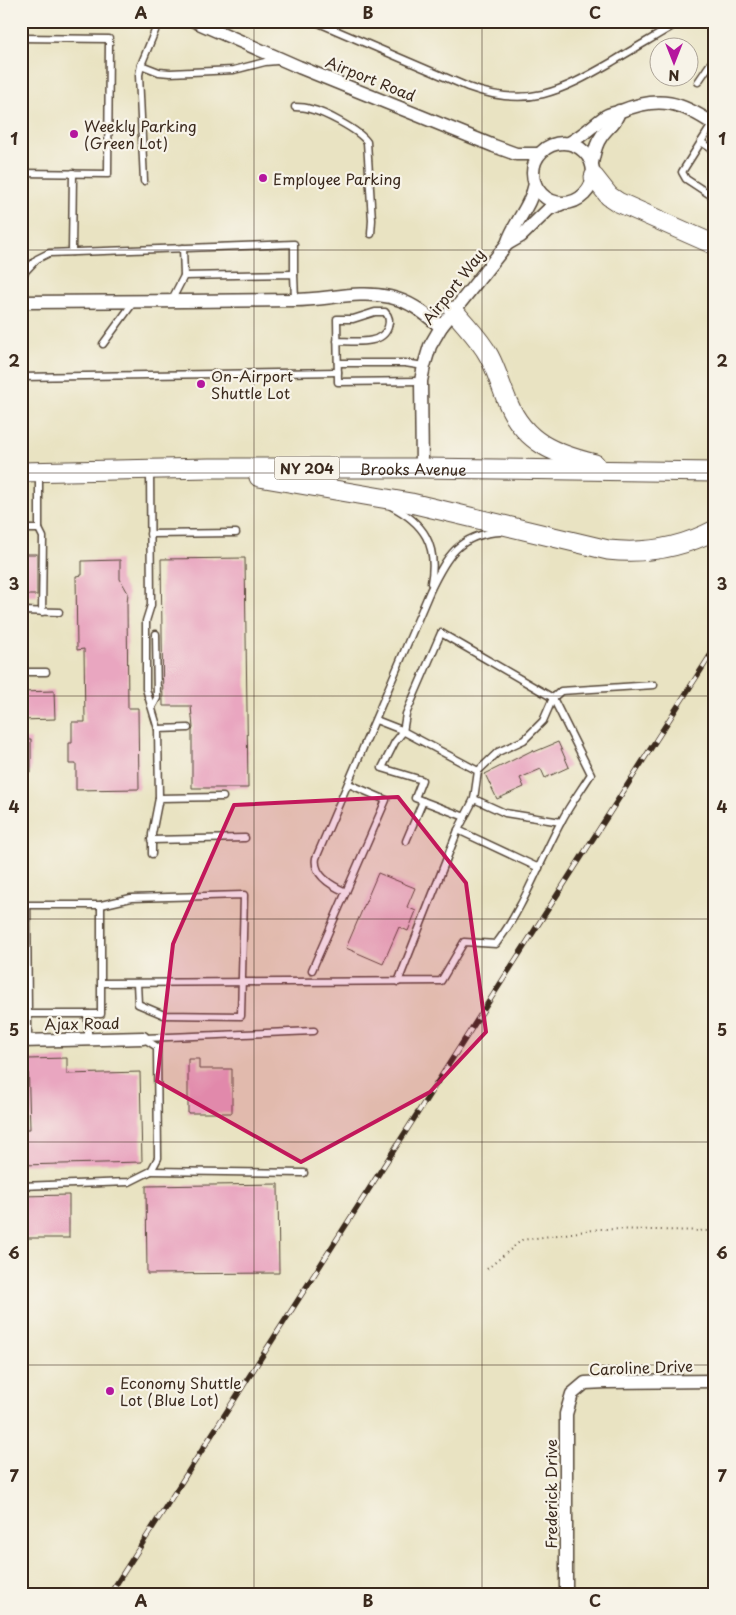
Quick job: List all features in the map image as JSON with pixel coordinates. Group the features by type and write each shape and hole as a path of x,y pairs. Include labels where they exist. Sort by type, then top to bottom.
{"main road":[{"path":"593,170 609,196 618,202 715,245"},
{"path":"454,311 489,357 508,404 516,418 536,442 578,459 603,466 631,470"},
{"path":"209,468 435,508 608,550 652,551 694,540 715,530"},
{"name":"Brooks Avenue","path":"30,472 209,468 422,468 715,472"}],"street":[{"name":"Airport Road","path":"194,21 298,66 494,146 516,154 540,154"},
{"path":"619,112 617,120 601,136 597,144 591,186 586,194 578,200 560,204 545,198 535,184 533,168 540,154 553,145 568,143 583,135 608,114 640,104 664,102 687,107 713,120"},
{"path":"568,143 583,150 593,170"},
{"name":"Airport Way","path":"422,468 421,381 433,339 506,244 511,231 528,205 535,184"},
{"name":"Airport Way","path":"506,244 522,236 549,209 560,204"},
{"path":"23,302 295,300 373,294 410,303 441,327"},
{"name":"Ajax Road","path":"25,1041 143,1038"},
{"name":"Caroline Drive","path":"572,1394 585,1383 715,1381"},
{"name":"Frederick Drive","path":"566,1594 566,1414 572,1394"}],"lane":[{"path":"144,181 139,81 141,64 159,21"},
{"path":"314,21 468,87 499,96 514,97 538,96 565,88 681,21"},
{"path":"21,38 109,39 108,174 21,173"},
{"path":"141,64 159,72 170,73 234,70 272,61 298,66"},
{"path":"698,82 714,61"},
{"path":"295,107 310,108 320,112 359,134 367,142 372,220 371,234"},
{"path":"713,120 682,172 686,179 715,198"},
{"path":"701,142 715,151"},
{"path":"72,252 73,173"},
{"path":"21,276 40,256 49,253 294,244 295,300"},
{"path":"171,301 184,276 183,248"},
{"path":"184,276 294,274"},
{"path":"21,286 23,302"},
{"path":"103,344 134,301"},
{"path":"338,341 369,341 380,338 388,327 388,315 381,311 353,318 337,319 338,382 421,381"},
{"path":"338,363 405,363 424,366"},
{"path":"21,377 338,372"},
{"path":"150,469 151,604 146,621 146,683 147,694 158,729 159,798 152,827 152,854"},
{"path":"30,472 39,529 43,538 42,612"},
{"path":"354,493 395,508 422,529 430,543 432,553 433,571 430,591"},
{"path":"21,529 39,529"},
{"path":"346,892 323,877 316,868 315,863 430,591 456,548 470,538 498,532 539,534"},
{"path":"150,534 236,533"},
{"path":"21,611 59,612"},
{"path":"101,983 441,981 464,942 496,944 506,931 540,868 561,822 591,774 554,698 441,632 406,714 403,732 395,742 382,768 422,780 415,798 465,817"},
{"path":"152,707 157,698 156,634"},
{"path":"21,672 46,672"},
{"path":"398,982 458,830 474,799 478,771 498,752 524,740 543,720 554,698 561,690 654,685"},
{"path":"376,720 478,771"},
{"path":"158,729 188,728"},
{"path":"312,970 386,800 349,784"},
{"path":"159,798 223,797"},
{"path":"474,799 505,813 561,822"},
{"path":"406,841 423,801"},
{"path":"458,830 540,868"},
{"path":"152,840 245,838"},
{"path":"25,1041 28,1014 24,904 101,905 131,898 244,895 241,1016 164,1015 138,1004 138,983"},
{"path":"28,1014 101,1014 101,905"},
{"path":"88,1014 88,1040"},
{"path":"143,1038 314,1031"},
{"path":"143,1038 157,1047 158,1158 151,1171"},
{"path":"21,1186 129,1182 151,1171 304,1173"}],"path":[{"path":"487,1269 522,1240 600,1229 715,1231"}],"highlighted area":[{"path":"398,797 466,883 486,1032 430,1092 301,1162 157,1081 173,944 234,805"}],"building":[{"path":"21,554 37,554 37,595 21,595"},
{"path":"245,558 248,788 192,788 193,728 191,706 163,706 161,559"},
{"path":"120,560 120,579 128,593 128,708 138,708 139,789 76,790 76,764 69,764 69,743 72,743 72,722 85,722 84,649 77,650 76,576 82,575 82,561"},
{"path":"54,691 55,719 21,720 21,692"},
{"path":"21,739 31,739 31,772 21,773"},
{"path":"558,742 569,767 545,778 541,769 520,778 524,787 497,799 485,774 533,750 534,752"},
{"path":"378,873 415,888 407,907 416,911 408,931 399,927 383,964 346,948"},
{"path":"67,1058 67,1074 140,1072 142,1162 21,1165 21,1129 30,1129 28,1059"},
{"path":"188,1059 199,1059 199,1069 232,1069 232,1113 188,1113"},
{"path":"278,1184 279,1273 147,1274 146,1186"},
{"path":"69,1195 69,1238 21,1238 21,1196"}],"railway":[{"path":"110,1594 715,648"}],"place":[{"name":"Weekly Parking (Green Lot)","path":"74,134"},
{"name":"Employee Parking","path":"263,178"},
{"name":"On-Airport Shuttle Lot","path":"201,384"},
{"name":"Economy Shuttle Lot (Blue Lot)","path":"110,1391"}]}
